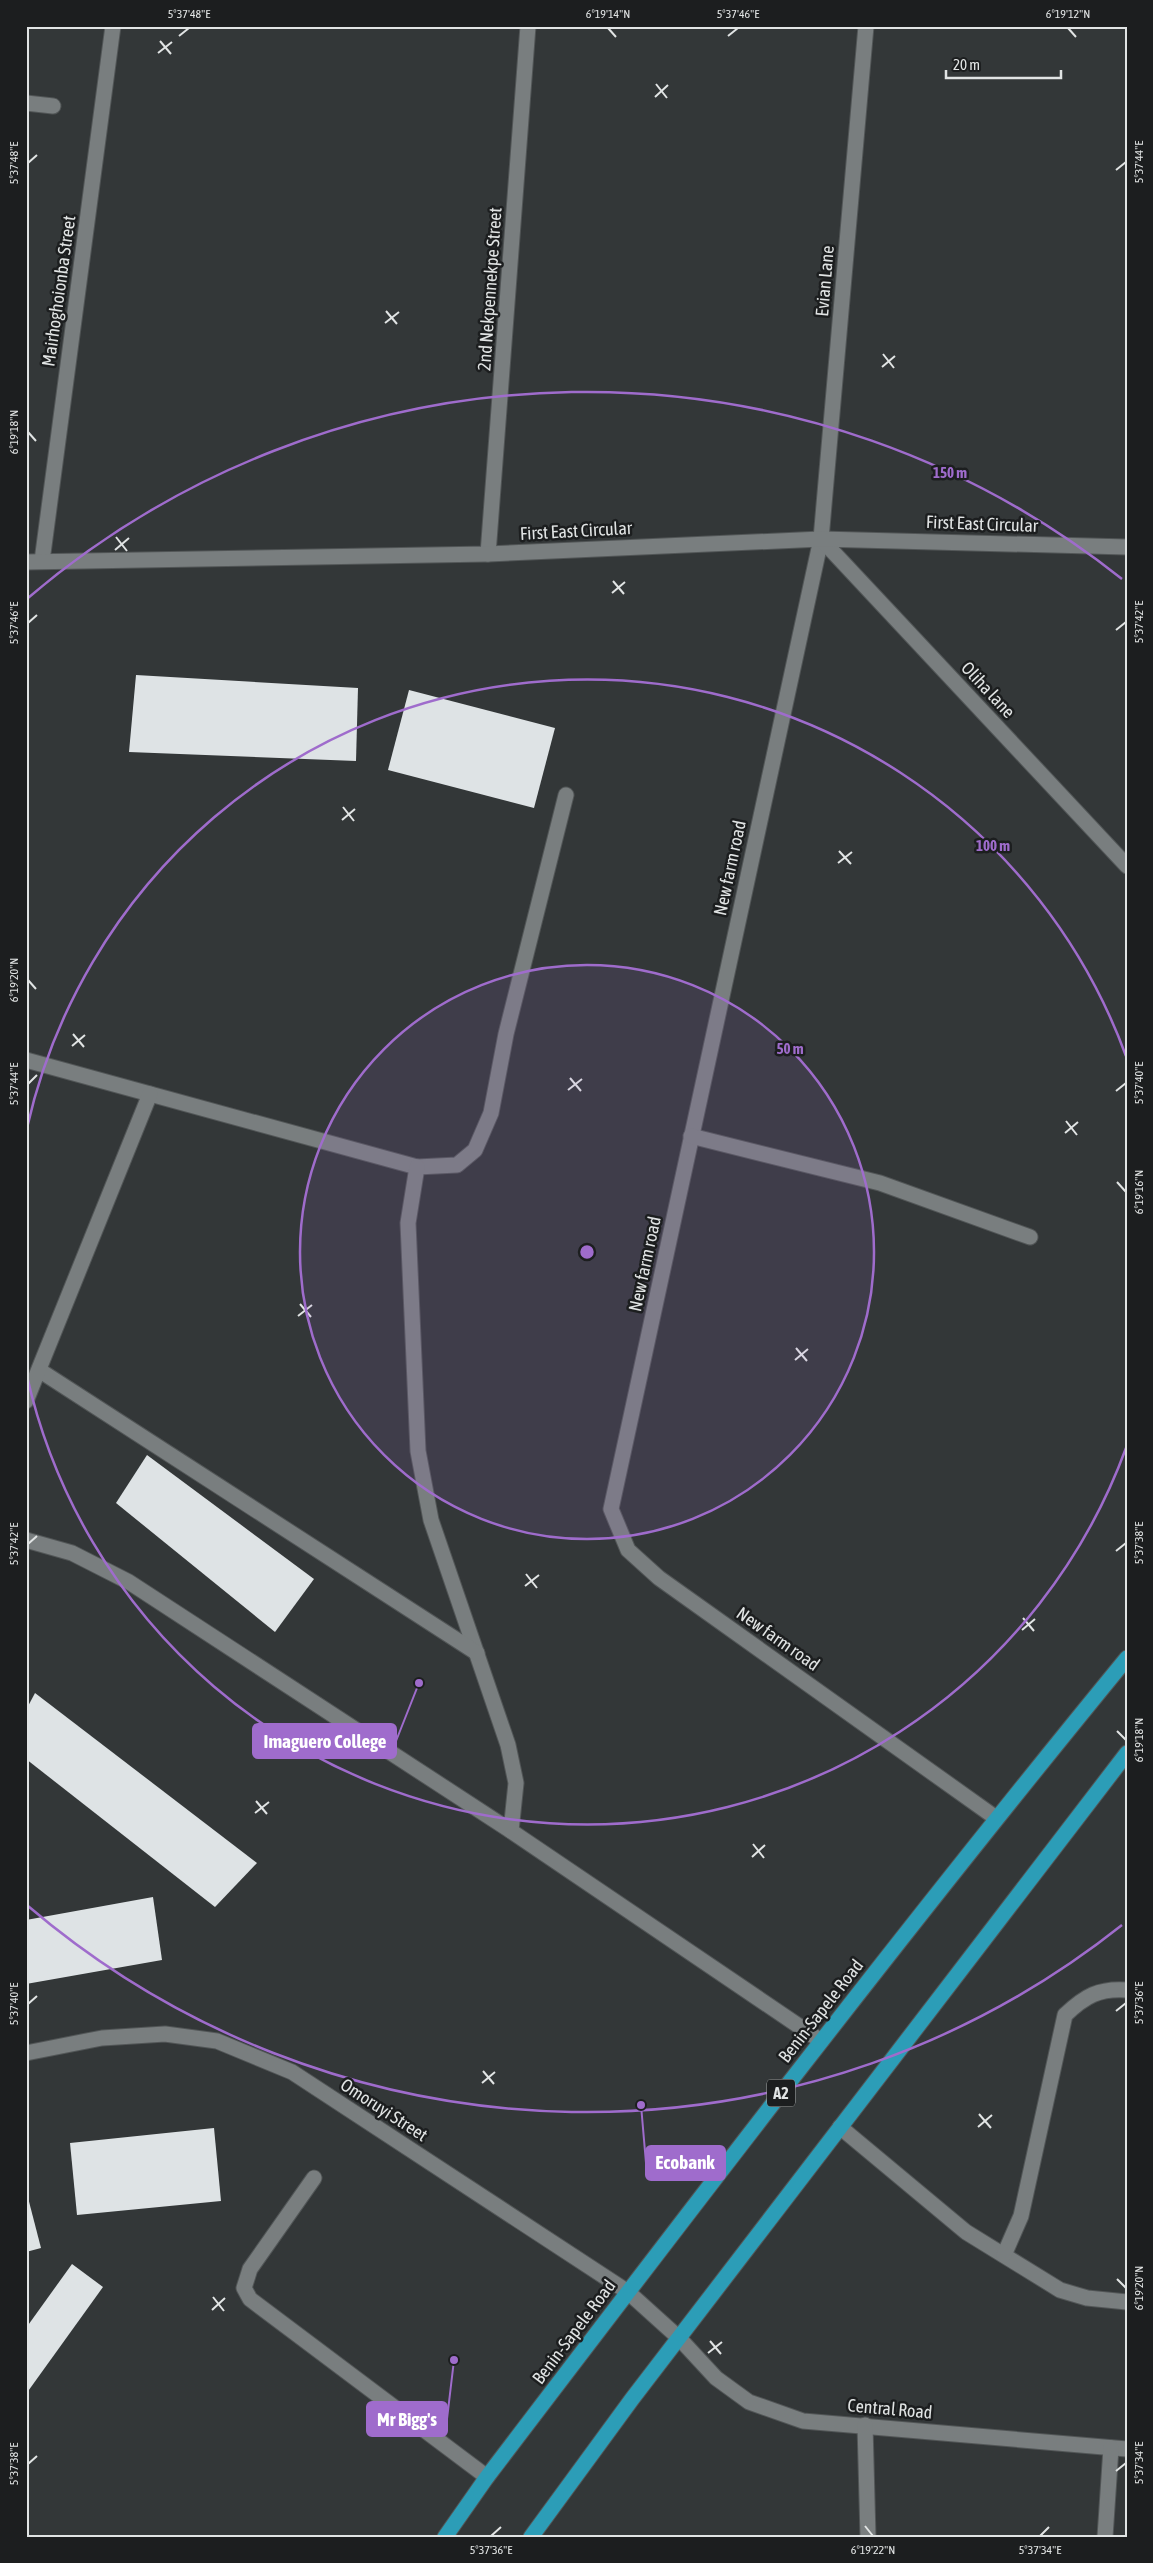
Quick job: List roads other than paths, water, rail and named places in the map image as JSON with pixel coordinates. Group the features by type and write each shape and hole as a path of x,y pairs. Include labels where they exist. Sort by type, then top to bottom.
{"highway":[{"name":"Benin-Sapele Road","path":"445,2537 486,2477 821,2041 996,1818 1127,1658"},
{"path":"530,2537 679,2338 1127,1752"}],"street":[{"name":"Mairhoghoionba Street","path":"42,561 113,26"},
{"name":"2nd Nekpennekpe Street","path":"488,554 528,26"},
{"name":"Evian Lane","path":"821,539 866,26"},
{"path":"26,103 53,106"},
{"name":"First East Circular","path":"26,562 488,554 821,539 1127,547"},
{"name":"Oliha lane","path":"821,539 1127,866"},
{"name":"New farm road","path":"821,539 611,1509 628,1550 659,1578 996,1818"},
{"path":"26,1060 417,1167 457,1165 475,1150 491,1113 506,1034 566,795"},
{"path":"26,1401 150,1094"},
{"path":"691,1136 880,1183 1030,1238"},
{"path":"417,1167 408,1223 418,1451 431,1520 500,1718 516,1783 511,1832"},
{"path":"39,1370 477,1653"},
{"path":"26,1540 72,1553 129,1582 511,1832 821,2041"},
{"path":"1004,2255 1021,2216 1065,2015 1082,2000 1108,1989 1127,1990"},
{"name":"Omoruyi Street","path":"26,2053 102,2038 156,2034 217,2041 292,2072 628,2292 679,2338"},
{"path":"840,2127 966,2232 1060,2290 1087,2298 1127,2302"},
{"path":"314,2178 250,2269 244,2288 250,2298 486,2477"},
{"name":"Central Road","path":"679,2338 716,2378 749,2402 802,2421 1127,2449"},
{"path":"865,2426 868,2537"},
{"path":"1105,2537 1110,2448"}],"place":[{"name":"Imaguero College","path":"419,1683"},
{"name":"Ecobank","path":"641,2105"},
{"name":"Mr Bigg's","path":"454,2360"}]}
